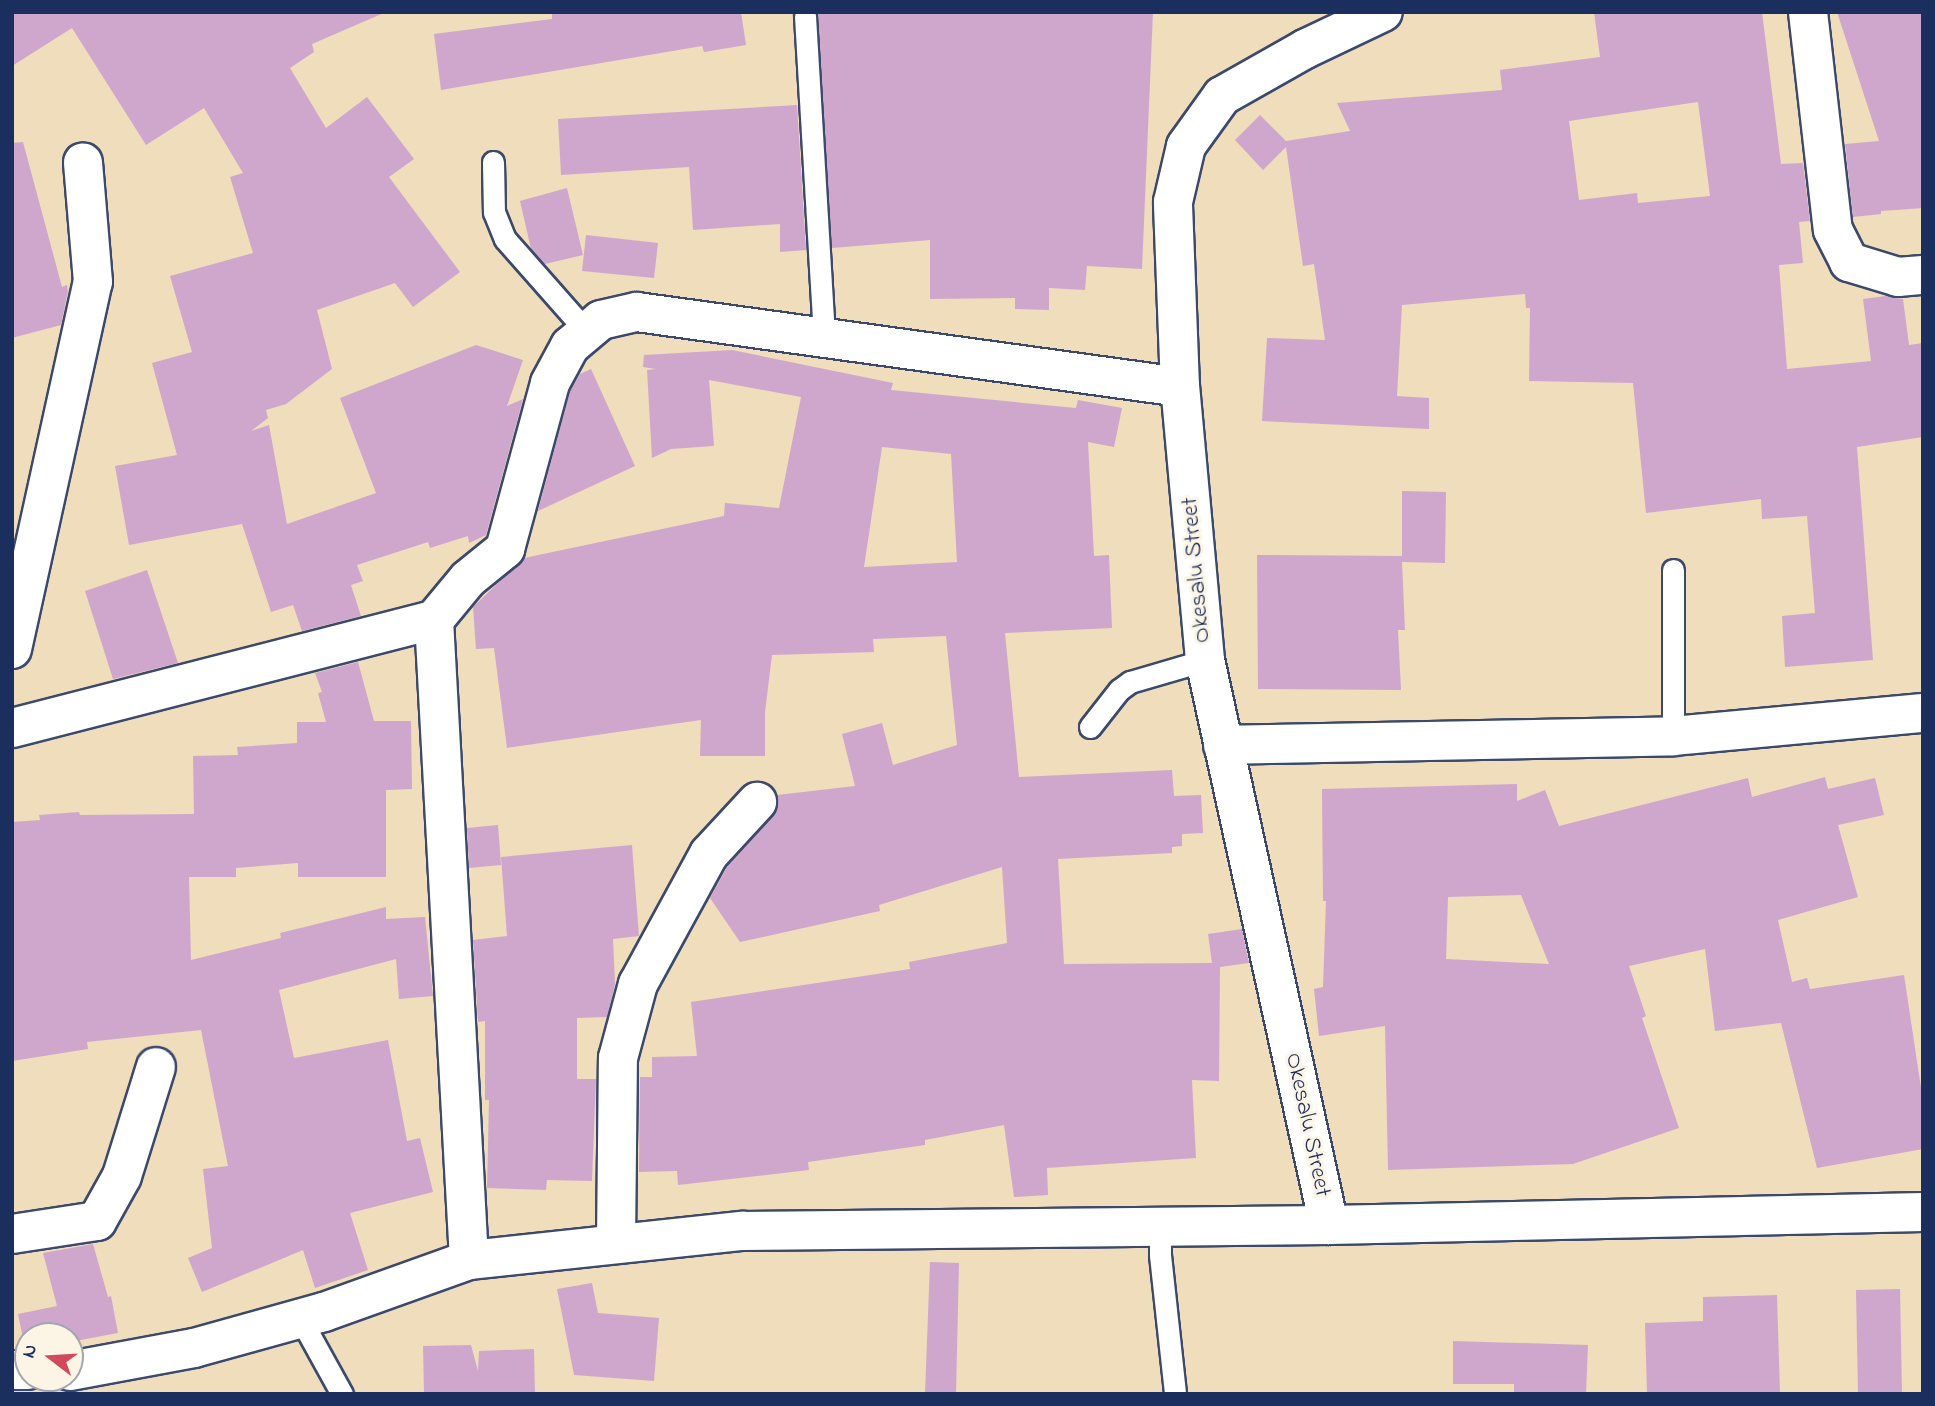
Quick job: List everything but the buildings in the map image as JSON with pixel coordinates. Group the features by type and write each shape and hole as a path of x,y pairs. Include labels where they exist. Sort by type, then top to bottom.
{"street":[{"name":"Okesalu Street","path":"1329,1226 1205,660 1180,387 1173,202 1186,146 1222,96 1305,49 1383,12"},
{"path":"1808,12 1833,230 1849,262 1899,277 1923,275"},
{"path":"12,649 93,282 83,162"},
{"path":"12,728 434,620 468,579 505,549 550,383 570,346 601,320 637,312 1180,387"},
{"path":"434,620 469,1260"},
{"path":"1223,745 1673,736 1923,713"},
{"path":"616,1242 618,1058 638,984 709,854 757,802"},
{"path":"12,1234 97,1221 122,1176 156,1067"},
{"path":"84,1368 194,1348 300,1318 469,1260 616,1242 742,1231 1329,1226 1923,1212"}],"lane":[{"path":"805,16 824,338"},
{"path":"493,162 494,212 505,239 587,332"},
{"path":"1673,570 1673,736"},
{"path":"1090,727 1119,690 1130,682 1205,660"},
{"path":"1160,1227 1160,1255 1175,1394"},
{"path":"300,1318 341,1394"}]}
